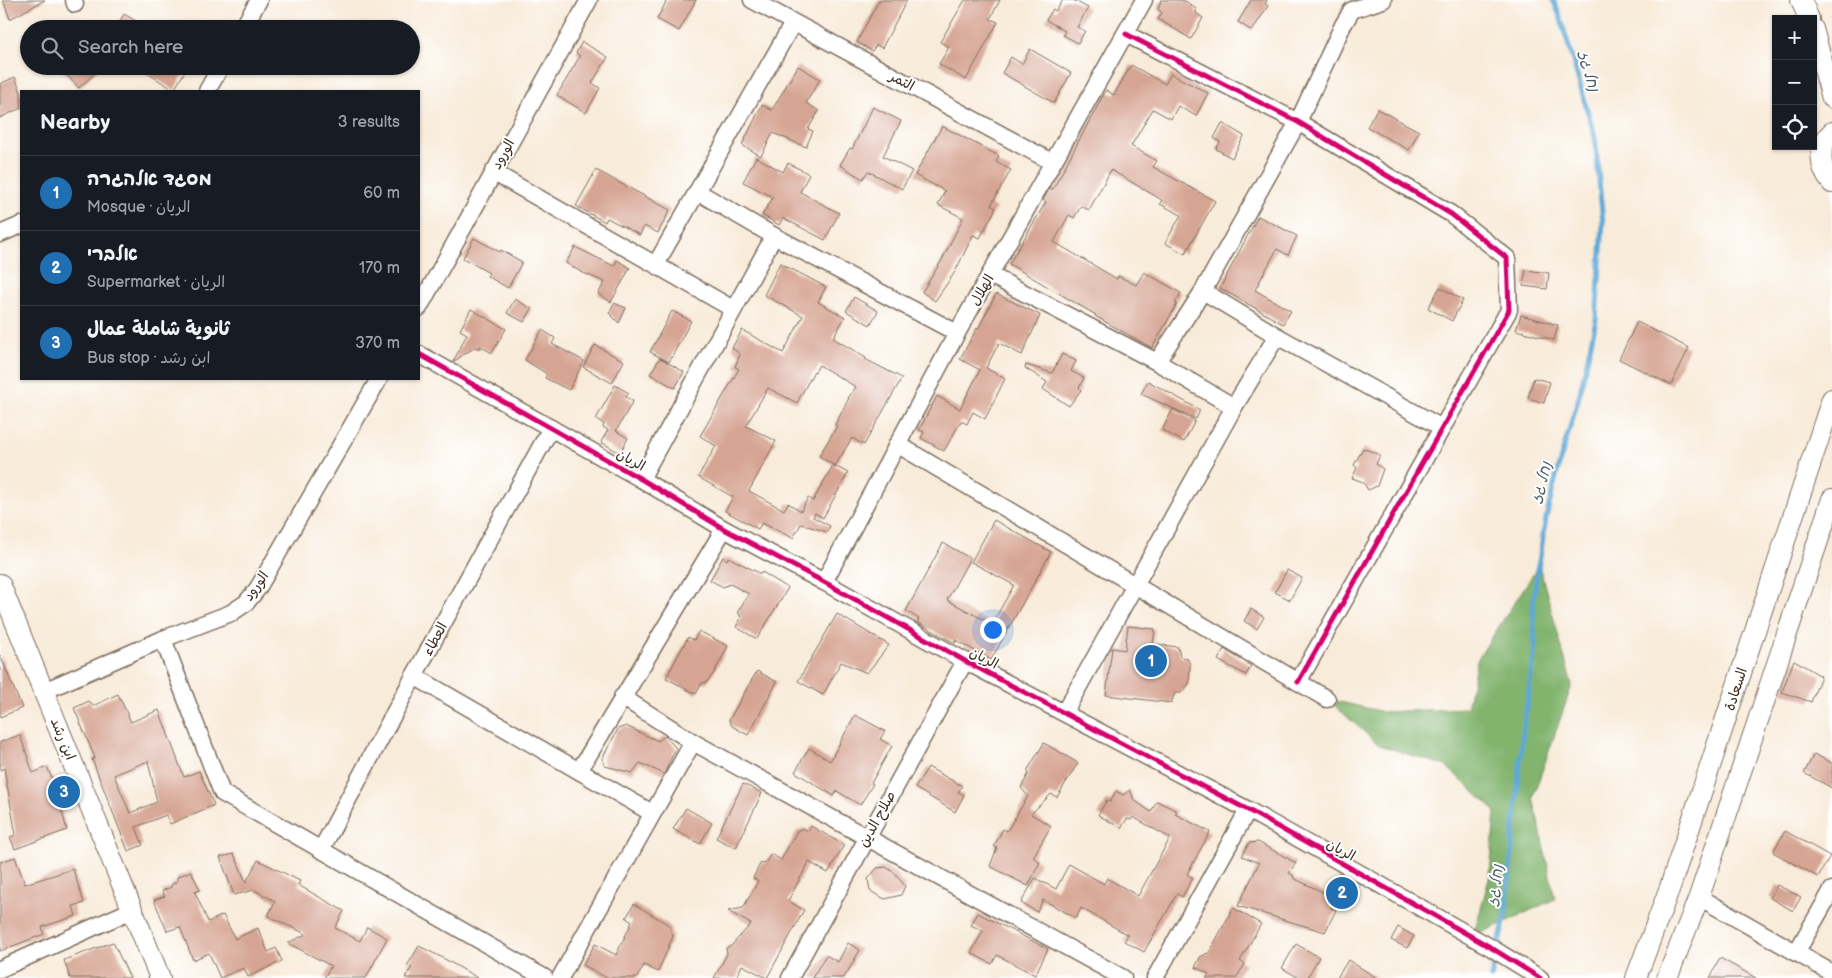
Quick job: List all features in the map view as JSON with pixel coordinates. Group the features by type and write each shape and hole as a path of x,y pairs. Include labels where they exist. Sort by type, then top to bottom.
{"street":[{"path":"247,20 259,0"},
{"name":"الورود","path":"420,306 588,0"},
{"name":"التمر","path":"752,0 1052,162"},
{"name":"الهلال","path":"824,582 957,333 1126,34 1143,0"},
{"path":"1157,362 1203,291 1298,122 1343,25 1352,10 1383,0"},
{"path":"1801,0 1807,15"},
{"path":"656,264 793,23"},
{"path":"1126,34 1298,122 1451,214 1507,258 1509,310 1298,682"},
{"path":"1817,44 1832,98"},
{"path":"208,90 216,75"},
{"path":"1832,132 1826,138 1822,150 1821,165 1826,177 1832,183"},
{"path":"494,172 733,309"},
{"path":"698,192 774,236 957,333"},
{"path":"0,234 20,225"},
{"path":"641,479 774,236"},
{"path":"990,275 1157,362 1234,407"},
{"path":"1203,291 1277,336 1442,428"},
{"path":"1064,713 1234,407 1277,336"},
{"name":"الريان","path":"420,355 641,479 724,529 965,660 1248,810 1490,947 1540,978"},
{"name":"الورود","path":"44,691 163,638 230,613 246,602 258,588 378,380"},
{"name":"السعادة","path":"1636,978 1670,887 1832,399"},
{"name":"العطاء","path":"321,850 414,676 551,428"},
{"path":"897,444 1327,698"},
{"path":"1667,978 1699,898 1832,499"},
{"path":"579,771 724,529"},
{"name":"ابن رشد","path":"0,584 160,978"},
{"path":"163,638 222,793 545,978"},
{"name":"صلاح الدين","path":"790,978 965,660"},
{"path":"414,676 652,812"},
{"path":"622,697 693,742 1122,978"},
{"path":"560,978 693,742"},
{"path":"1155,978 1248,810"},
{"path":"1796,953 1832,890"},
{"path":"1699,898 1832,973"},
{"path":"0,969 132,910"}],"green space":[{"path":"1539,565 1572,685 1533,797 1555,899 1473,937 1490,875 1495,811 1446,766 1379,745 1327,699 1384,712 1467,708 1477,660"}],"building":[{"path":"3,0 45,0 10,19"},
{"path":"667,0 696,0 679,31 657,19"},
{"path":"879,0 907,0 882,48 876,45 872,51 857,42"},
{"path":"965,0 1000,0 990,19 998,22 966,80 939,64 949,47 940,42"},
{"path":"1063,0 1073,0 1088,8 1077,27 1085,31 1078,43 1063,35 1065,31 1046,20 1053,9 1056,11"},
{"path":"1161,0 1181,0 1187,2 1203,18 1191,39 1158,19 1162,13 1158,9"},
{"path":"1251,0 1267,0 1265,4 1268,6 1252,31 1238,22"},
{"path":"124,14 134,20 120,20"},
{"path":"582,42 608,57 592,83 600,88 586,113 557,95 580,56 576,53"},
{"path":"1030,49 1071,73 1054,103 1002,73 1011,57 1022,64"},
{"path":"1131,65 1165,84 1171,74 1208,93 1196,116 1178,106 1171,119 1153,109 1131,146 1157,161 1153,167 1215,201 1185,254 1165,243 1181,215 1160,204 1162,200 1111,170 1089,210 1081,206 1074,218 1069,215 1054,242 1117,279 1118,276 1136,285 1144,272 1181,293 1175,303 1177,304 1152,348 1009,264 1046,202 1043,200 1049,189 1053,189 1106,90 1114,95"},
{"path":"798,66 820,79 806,103 819,111 808,129 813,131 806,147 773,133 761,156 742,145 762,105 772,110"},
{"path":"67,75 93,75 79,88"},
{"path":"150,75 183,75 174,90"},
{"path":"15,77 20,90 20,108 0,118 0,84"},
{"path":"873,107 901,121 883,156 912,171 902,189 868,171 863,179 840,165 850,148 852,149"},
{"path":"1377,109 1419,131 1409,150 1367,127"},
{"path":"1222,123 1244,136 1232,158 1216,149 1220,142 1214,138"},
{"path":"942,126 999,156 996,162 1011,170 991,205 996,208 980,238 973,235 955,272 935,301 922,292 942,260 963,218 938,205 945,191 915,175"},
{"path":"756,157 783,172 788,163 809,174 800,192 839,213 825,240 783,218 779,225 762,215 773,197 743,182"},
{"path":"596,170 670,210 658,233 644,226 640,235 607,218 605,222 576,206"},
{"path":"1258,216 1297,236 1288,255 1277,249 1255,290 1291,311 1283,324 1220,288"},
{"path":"474,238 522,262 508,288 487,276 489,273 463,258"},
{"path":"575,247 614,266 617,260 630,268 611,302 598,294 605,282 581,272 566,263"},
{"path":"780,263 826,287 818,302 845,317 833,338 865,359 902,378 864,445 852,438 835,466 819,456 837,426 835,425 848,398 856,387 819,365 797,403 768,388 746,426 776,441 749,491 784,510 788,503 801,511 808,498 813,501 833,465 848,473 823,518 815,513 813,517 830,526 827,532 801,524 793,538 762,523 758,529 725,511 733,497 698,477 716,446 700,436 739,369 735,367 740,354 732,348 742,330 783,353 803,316 764,295"},
{"path":"1526,270 1549,273 1547,289 1523,286"},
{"path":"1440,287 1463,300 1452,321 1428,308"},
{"path":"996,294 1040,315 1022,355 999,343 986,368 1005,379 985,419 973,412 967,424 961,421 944,451 921,438 924,432 919,430 937,396 960,409 980,370 960,359"},
{"path":"854,297 878,311 870,325 846,311"},
{"path":"515,299 532,309 524,322 507,313"},
{"path":"614,303 626,308 619,323 609,313"},
{"path":"471,309 506,329 492,353 480,346 479,349 475,347 453,362 467,334 460,330"},
{"path":"672,311 691,321 669,362 650,352"},
{"path":"1521,315 1558,325 1554,340 1516,330"},
{"path":"1637,322 1689,348 1671,385 1619,359"},
{"path":"542,330 555,338 552,344 584,361 569,390 545,378 547,374 525,360"},
{"path":"595,345 624,361 612,383 583,367"},
{"path":"1062,354 1076,361 1071,371 1084,378 1079,388 1081,390 1069,406 1043,389 1047,382 1025,368 1026,365 1052,373"},
{"path":"660,358 684,372 675,388 650,374"},
{"path":"1534,378 1550,382 1544,403 1528,398"},
{"path":"1148,381 1200,410 1196,419 1141,394"},
{"path":"615,385 629,393 626,397 633,401 616,431 628,438 620,453 601,442 608,430 603,427 604,424 596,419"},
{"path":"1173,409 1195,421 1184,442 1162,430"},
{"path":"1363,448 1380,455 1376,464 1383,469 1377,486 1368,490 1363,482 1352,478 1357,468 1354,465"},
{"path":"994,520 1051,552 991,660 956,640 955,643 917,622 919,619 906,611 943,543 970,558 947,600 992,624 1014,585 971,562"},
{"path":"723,557 727,560 728,557 761,574 762,572 788,588 757,639 736,627 741,618 738,611 749,594 730,584 723,587 710,580"},
{"path":"1287,570 1302,578 1290,600 1275,592"},
{"path":"1251,609 1264,617 1257,629 1244,621"},
{"path":"837,614 889,645 867,673 841,662 823,695 798,681"},
{"path":"1128,626 1155,629 1153,644 1178,647 1180,657 1187,658 1190,664 1189,684 1181,693 1175,693 1171,703 1106,695 1112,648 1125,650"},
{"path":"699,631 728,646 714,673 707,682 702,683 696,694 666,678 688,637 694,640"},
{"path":"1224,649 1251,666 1246,675 1218,660"},
{"path":"0,655 22,708 0,717"},
{"path":"1794,660 1821,676 1811,702 1782,692"},
{"path":"757,671 777,682 748,735 732,726 729,720"},
{"path":"118,694 131,722 159,710 184,777 199,771 214,805 170,824 166,815 136,827 143,845 128,851 92,759 95,758 74,708 89,701 93,706","holes":["148,761 157,802 130,813 114,775"]},
{"path":"855,715 885,731 880,739 892,746 860,805 837,791 834,796 795,772 809,748 830,761"},
{"path":"626,726 658,741 665,736 676,748 664,774 640,763 632,773 605,766 602,759 618,729"},
{"path":"20,735 33,773 47,767 63,804 60,805 67,830 15,849 10,837 16,835 4,768 0,770 0,742"},
{"path":"1044,743 1078,763 1057,797 1051,794 1031,814 1051,826 1033,857 1040,862 1028,886 990,866 997,848 994,846 1003,829 1007,831 1028,796 1021,788 1029,773 1027,771"},
{"path":"1814,754 1832,763 1832,788 1804,773"},
{"path":"928,767 962,786 958,792 964,795 955,812 915,788"},
{"path":"743,784 762,793 736,848 716,838"},
{"path":"1130,790 1134,800 1151,812 1157,801 1177,811 1175,814 1210,832 1187,874 1193,878 1182,897 1177,894 1144,952 1124,941 1128,935 1081,908 1076,918 1043,900 1037,912 1021,903 1035,878 1056,889 1069,864 1104,884 1107,878 1138,896 1170,838 1133,817 1131,820 1127,819 1121,828 1098,815 1107,800 1110,802 1116,791 1123,795"},
{"path":"686,808 712,823 700,844 673,829"},
{"path":"811,826 844,845 828,873 809,862 788,901 804,910 767,978 742,965 736,978 714,978 727,954 726,948 731,946 751,924 728,911 743,908 758,881 753,878 760,864 766,862 771,854 781,860 797,831 803,828 808,831"},
{"path":"1785,831 1830,856 1818,877 1773,852"},
{"path":"1258,842 1296,863 1289,873 1294,876 1293,878 1327,894 1325,898 1333,902 1331,908 1336,910 1325,932 1238,906 1259,863 1242,856 1249,843"},
{"path":"234,854 246,882 258,860 300,881 298,885 344,911 335,928 360,941 367,927 387,938 366,978 324,978 331,966 288,943 306,934 268,916 275,901 254,890 234,895 220,857"},
{"path":"15,857 25,884 73,869 84,903 73,906 76,916 42,927 44,934 0,951 0,862"},
{"path":"886,867 895,873 905,886 901,895 885,899 870,891 868,879 877,868"},
{"path":"191,871 200,890 195,892 208,922 223,915 235,939 258,928 268,952 276,948 282,961 248,977 244,968 220,978 209,953 193,960 180,927 167,931 154,900 165,896 162,891 177,882 177,877"},
{"path":"1777,885 1801,897 1793,911 1770,898"},
{"path":"634,904 669,925 673,936 658,972 644,965 637,978 607,978 583,965 595,944 616,955 632,922 626,918"},
{"path":"1233,908 1261,924 1240,961 1245,964 1236,978 1206,978 1209,974 1195,967 1201,956 1209,953"},
{"path":"978,913 1048,949 1035,975 997,955 992,964 971,953 983,931 971,925"},
{"path":"1398,927 1414,936 1407,948 1391,940"},
{"path":"113,942 130,978 70,978 64,960"},
{"path":"848,943 860,950 844,978 812,978 826,955 838,962"},
{"path":"1296,944 1319,957 1307,978 1299,978 1282,968"},
{"path":"419,946 478,978 405,978 412,967 407,966"},
{"path":"1720,958 1756,978 1710,978"},
{"path":"1348,960 1377,978 1337,978"}],"waterway":[{"name":"נחל גז","path":"1491,978 1506,913 1523,730 1535,648 1533,600 1546,518 1561,457 1579,397 1596,320 1603,223 1595,137 1560,16 1553,0"}],"cycle path":[{"path":"1126,34 1298,122 1451,214 1507,258 1509,310 1298,682"},
{"path":"420,355 641,479 724,529 824,582 965,661 1248,810 1490,947 1540,978"}],"place":[{"name":"מסגד אלהגרה","path":"1151,661"},
{"name":"ثانوية شاملة عمال","path":"64,792"},
{"name":"אלברי","path":"1342,893"}]}
